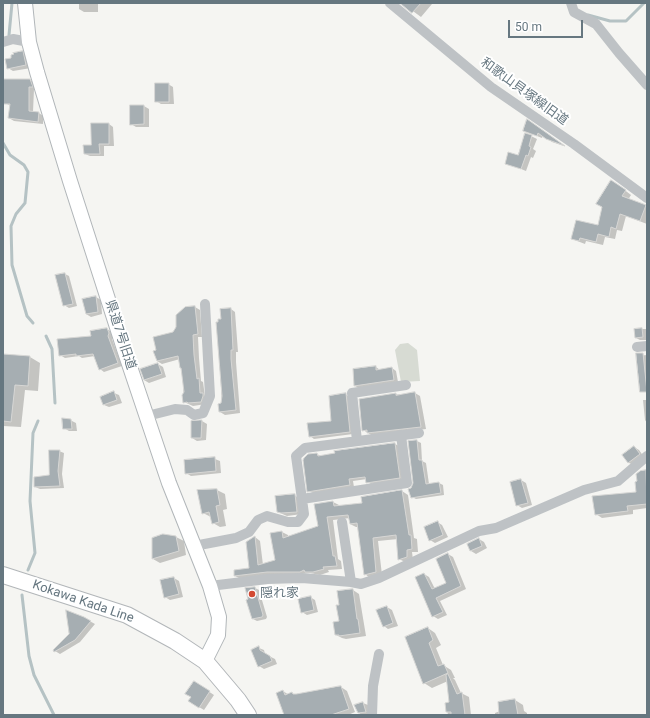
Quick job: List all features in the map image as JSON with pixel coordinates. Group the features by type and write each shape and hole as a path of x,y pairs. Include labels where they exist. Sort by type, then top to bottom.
{"main road":[{"name":"Kokawa Kada Line","path":"3,575 127,615 175,641 205,661 238,700 248,715"}],"street":[{"name":"県道7号旧道","path":"25,3 29,42 36,72 70,181 169,483 210,586 219,617 218,635 205,661"},
{"name":"和歌山貝塚線旧道","path":"390,3 491,87 574,144 647,198"},
{"path":"571,3 574,12 596,24 647,85"},
{"path":"3,42 13,39 29,42"},
{"path":"147,416 175,409 187,410 194,415 204,413 210,396 205,304"},
{"path":"357,441 352,393 406,385"},
{"path":"194,546 236,538 249,532 258,520 266,516 288,522 298,522 304,514 296,456 305,448 419,433"},
{"path":"302,499 407,483 401,435"},
{"path":"210,586 267,579 302,578 361,584 379,578 479,531 496,528 584,490 618,481 647,456"},
{"path":"342,522 351,582"},
{"path":"372,715 373,686 379,654"}],"shaded area":[{"path":"408,343 417,350 420,381 401,382 395,350 400,344"}],"building":[{"path":"400,3 421,3 412,13"},
{"path":"23,51 26,65 7,69 5,59 11,58 11,55 14,54 13,53"},
{"path":"3,79 30,79 33,87 29,87 29,111 39,112 38,122 8,118 10,104 4,104"},
{"path":"155,83 169,83 169,102 155,102"},
{"path":"130,105 144,105 144,124 130,125"},
{"path":"527,119 565,146 546,139 538,133 537,136 523,131"},
{"path":"91,123 109,123 109,144 99,144 100,154 84,154 83,145 91,145"},
{"path":"525,133 532,135 529,146 531,147 528,156 526,155 521,169 505,164 508,152 518,155"},
{"path":"611,180 626,190 622,196 646,205 640,221 620,214 616,229 611,227 609,237 598,234 596,242 580,238 579,241 571,239 576,220 598,225 602,207 596,204"},
{"path":"65,273 73,304 63,306 55,275"},
{"path":"96,296 98,312 86,314 82,299"},
{"path":"195,306 198,334 193,335 194,355 197,379 199,378 200,393 203,393 203,396 201,402 183,403 182,395 184,392 178,356 157,361 153,351 156,350 153,337 173,332 176,327 176,315 185,307"},
{"path":"231,308 233,350 231,350 231,359 236,410 219,412 218,404 221,403 222,396 216,322 218,322 218,319 221,319 220,309"},
{"path":"107,328 109,333 108,336 118,363 99,370 93,354 59,356 57,339 91,336 90,331"},
{"path":"642,328 643,337 635,338 634,329"},
{"path":"636,353 643,353 647,392 640,392"},
{"path":"3,354 30,356 28,386 15,385 11,422 3,421"},
{"path":"158,363 162,374 144,380 140,369"},
{"path":"376,366 376,370 392,367 394,380 354,386 353,369"},
{"path":"114,391 117,400 103,405 100,397"},
{"path":"415,392 421,427 367,433 367,430 362,431 359,399 396,393 396,395"},
{"path":"346,393 350,432 309,437 307,423 331,421 329,396"},
{"path":"62,418 71,419 72,429 63,429"},
{"path":"202,420 201,438 191,438 191,421"},
{"path":"417,440 419,460 422,460 426,484 439,482 441,493 411,498 408,489 411,488 413,483 408,441"},
{"path":"395,443 400,478 366,483 365,477 349,479 350,485 307,492 303,460 308,454 317,453 318,456 335,453 334,451"},
{"path":"634,446 640,454 628,463 622,455"},
{"path":"49,450 60,450 58,471 60,486 34,487 34,477 49,475"},
{"path":"215,457 216,471 185,474 184,460"},
{"path":"646,470 647,504 627,506 628,511 595,515 592,496 636,492 636,474 640,471"},
{"path":"521,479 528,503 516,506 510,482"},
{"path":"217,489 220,505 216,506 219,522 212,524 209,512 202,514 197,490"},
{"path":"402,490 409,535 411,535 412,549 407,550 407,557 398,560 396,535 373,538 376,572 364,575 357,523 350,524 348,515 327,517 333,556 335,556 337,566 323,567 324,569 313,572 305,572 304,570 300,572 267,572 234,576 234,570 249,568 246,542 255,536 258,565 275,560 270,533 282,531 283,538 318,526 314,504 333,501 334,506 362,503 361,497"},
{"path":"295,494 297,512 277,512 275,496"},
{"path":"438,521 443,535 429,541 424,527"},
{"path":"163,534 176,536 179,551 152,559 152,538"},
{"path":"479,538 482,546 470,551 467,544"},
{"path":"448,553 461,586 436,598 443,612 432,617 415,577 424,573 432,589 446,583 436,559"},
{"path":"174,577 179,594 164,598 160,580"},
{"name":"隠れ家","path":"255,587 263,615 262,617 252,619 246,600 248,599 245,588"},
{"path":"353,589 360,633 339,636 335,635 333,622 339,621 336,605 339,605 337,591"},
{"path":"311,596 314,610 301,613 298,599"},
{"path":"387,606 393,623 383,627 376,610"},
{"path":"66,610 91,621 75,640 54,652 53,650 69,634"},
{"path":"428,627 433,640 429,643 438,666 444,664 448,673 423,684 405,637"},
{"path":"259,646 260,650 270,656 272,661 258,667 251,650"},
{"path":"448,674 457,694 462,692 465,715 451,715 451,712 446,712 445,703 449,702 446,675"},
{"path":"194,681 210,691 199,708 188,701 191,697 185,694"},
{"path":"341,686 349,709 331,715 284,715 276,693 283,690 285,695 292,692 293,694 296,694"},
{"path":"515,699 518,715 499,715 498,702"},
{"path":"363,702 366,712 358,713 354,705"}],"waterway":[{"path":"9,35 12,3"},
{"path":"588,15 610,21 626,21 644,3"},
{"path":"3,143 10,155 24,165 28,172 25,203 16,214 11,226 12,265 27,316 33,323"},
{"path":"46,336 52,349 55,403"},
{"path":"28,570 35,553 30,501 33,433 38,421"},
{"path":"22,595 29,656 34,675 54,715"}],"place":[{"name":"隠れ家","path":"252,594"}]}
